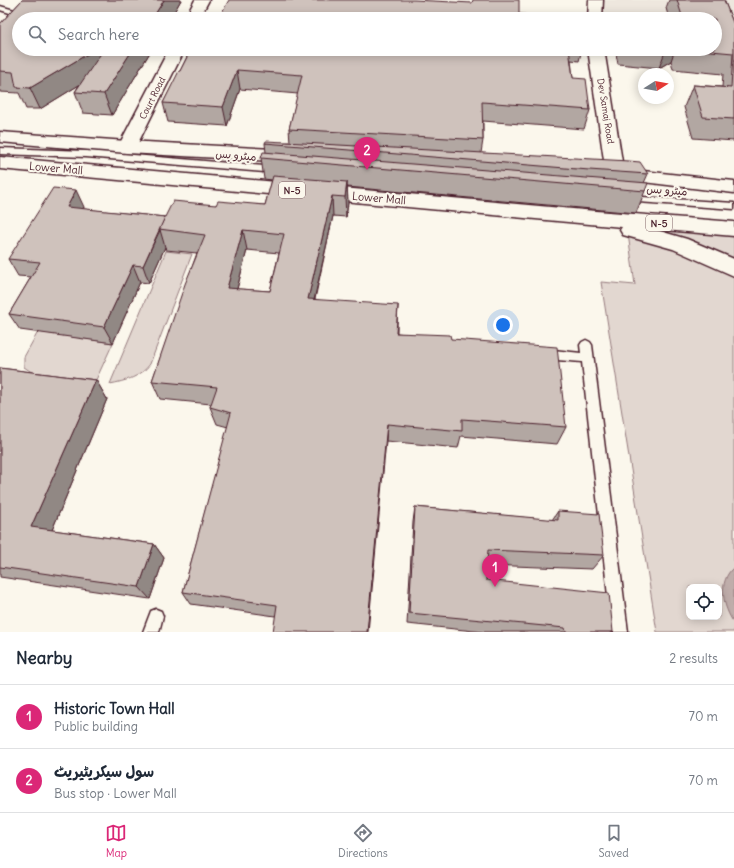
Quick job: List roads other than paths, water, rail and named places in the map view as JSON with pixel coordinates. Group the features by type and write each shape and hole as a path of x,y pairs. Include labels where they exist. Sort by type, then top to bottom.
{"main road":[{"path":"196,12 202,0"},
{"path":"595,12 596,0"},
{"name":"Court Road","path":"127,147 173,56"},
{"name":"Dev Samaj Road","path":"597,56 608,173 734,187"},
{"path":"0,137 127,147 308,157"},
{"name":"Lower Mall","path":"0,163 584,217 734,228"},
{"path":"584,217 680,244 734,268"}],"lane":[{"path":"0,8 7,0"},
{"path":"0,8 16,12"},
{"name":"میٹرو بس","path":"0,151 86,154 283,171"},
{"name":"میٹرو بس","path":"614,198 734,206"},
{"path":"532,353 587,352 620,632"},
{"path":"151,632 156,616"}],"place":[{"name":"سول سیکریٹیریٹ","path":"367,170"},
{"name":"Historic Town Hall","path":"495,587"}]}
